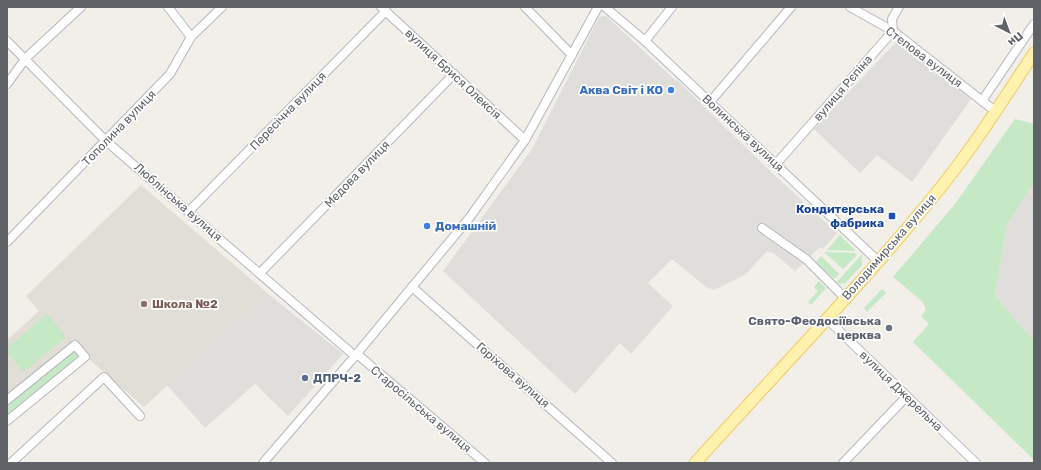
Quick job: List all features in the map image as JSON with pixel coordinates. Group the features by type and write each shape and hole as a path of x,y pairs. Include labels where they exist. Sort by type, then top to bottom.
{"main road":[{"name":"Володимирська вулиця","path":"696,462 845,298 938,191 1034,53"}],"street":[{"path":"7,84 26,58 81,7"},
{"path":"168,7 191,37"},
{"name":"Тополина вулиця","path":"7,242 170,74 191,37 222,7"},
{"path":"525,7 572,55"},
{"path":"263,463 356,355 470,217 525,140 598,7"},
{"name":"Волинська вулиця","path":"605,7 645,41 878,261"},
{"path":"645,41 672,7"},
{"path":"710,102 791,7"},
{"name":"Степова вулиця","path":"850,7 893,31 995,111"},
{"path":"893,31 892,19 899,7"},
{"name":"вулиця Брися Олексія","path":"384,9 525,140"},
{"name":"Пересічна вулиця","path":"189,211 384,9"},
{"path":"982,101 1034,24"},
{"name":"вулиця Рєпіна","path":"776,164 893,31"},
{"name":"Люблінська вулиця","path":"7,41 26,58 106,141 356,355"},
{"name":"Медова вулиця","path":"260,273 454,74"},
{"path":"762,228 806,259 845,298"},
{"name":"Горіхова вулиця","path":"412,287 612,463"},
{"name":"вулиця Джерельна","path":"826,318 907,396 972,462"},
{"path":"7,400 75,344 85,357 7,421"},
{"name":"Старосільська вулиця","path":"356,355 485,463"},
{"path":"11,463 104,377 140,416"},
{"path":"843,463 907,396"}],"shaded area":[{"path":"606,16 676,81 677,80 770,171 837,233 823,249 820,247 795,271 772,252 770,253 767,251 746,274 714,290 706,287 672,259 648,283 673,306 631,354 620,343 575,394 443,271 532,149 599,17"},
{"path":"897,41 971,99 912,182 877,155 860,173 814,129"},
{"path":"1034,182 1034,341 995,296 1007,225"},
{"name":"Школа №2","path":"141,185 267,293 144,407 89,359 7,425 7,340 39,311 26,296"},
{"name":"ДПРЧ-2","path":"267,293 343,354 288,416 255,384 205,428 167,385"}],"green space":[{"path":"1015,119 1034,124 1034,182 1007,225 995,296 1034,341 1034,460 913,342 929,324 921,316 926,310 923,302 893,277 955,204"},
{"path":"840,235 856,251 827,250"},
{"path":"824,252 855,253 857,255 843,269"},
{"path":"862,254 862,265 845,283 839,284 837,282"},
{"path":"821,256 839,274 834,279 816,262"},
{"path":"819,281 826,288 811,305 808,302 818,291 814,287"},
{"path":"882,289 886,293 867,312 864,308"},
{"path":"47,314 66,336 24,372 7,352 7,348"},
{"path":"74,349 81,357 7,417 7,404"}],"place":[{"name":"Аква Світ і КО","path":"671,90"},
{"name":"Кондитерська фабрика","path":"892,216"},
{"name":"Домашній","path":"427,226"},
{"name":"Школа №2","path":"144,304"},
{"name":"Свято-Феодосіївська церква","path":"889,328"},
{"name":"ДПРЧ-2","path":"305,378"}]}
